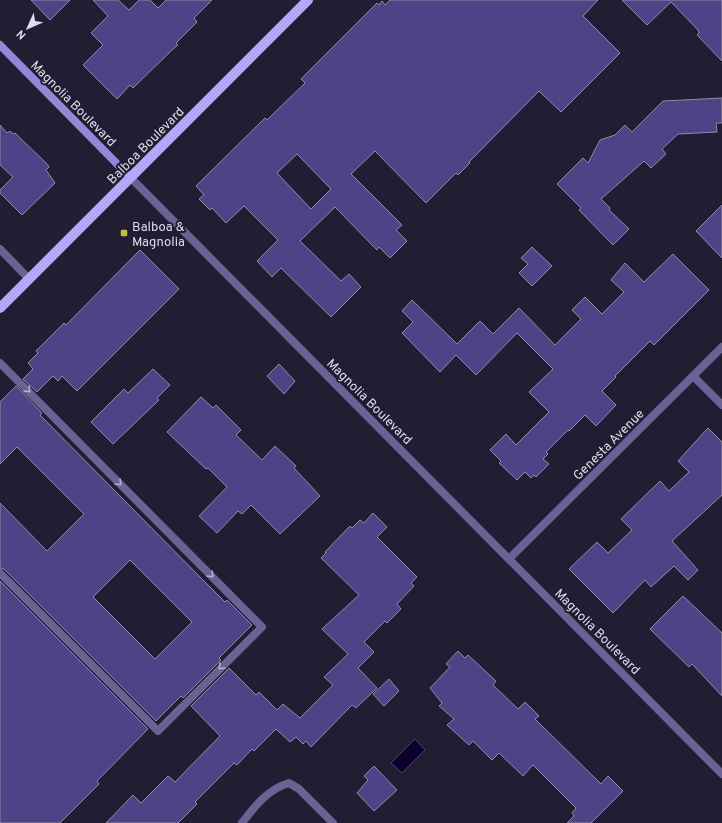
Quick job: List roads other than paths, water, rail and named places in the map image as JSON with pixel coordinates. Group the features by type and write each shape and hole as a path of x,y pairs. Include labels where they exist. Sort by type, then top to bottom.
{"main road":[{"name":"Balboa Boulevard","path":"0,308 308,0"},
{"name":"Magnolia Boulevard","path":"0,46 131,178"}],"street":[{"name":"Magnolia Boulevard","path":"131,178 510,558 722,774"},
{"path":"0,249 29,279"},
{"name":"Genesta Avenue","path":"510,558 722,347"},
{"path":"0,363 262,626 158,731 0,573"},
{"path":"693,376 722,406"},
{"path":"242,823 264,796 281,785 289,783 300,790 332,823"}],"place":[{"name":"Balboa & Magnolia","path":"124,233"}]}
